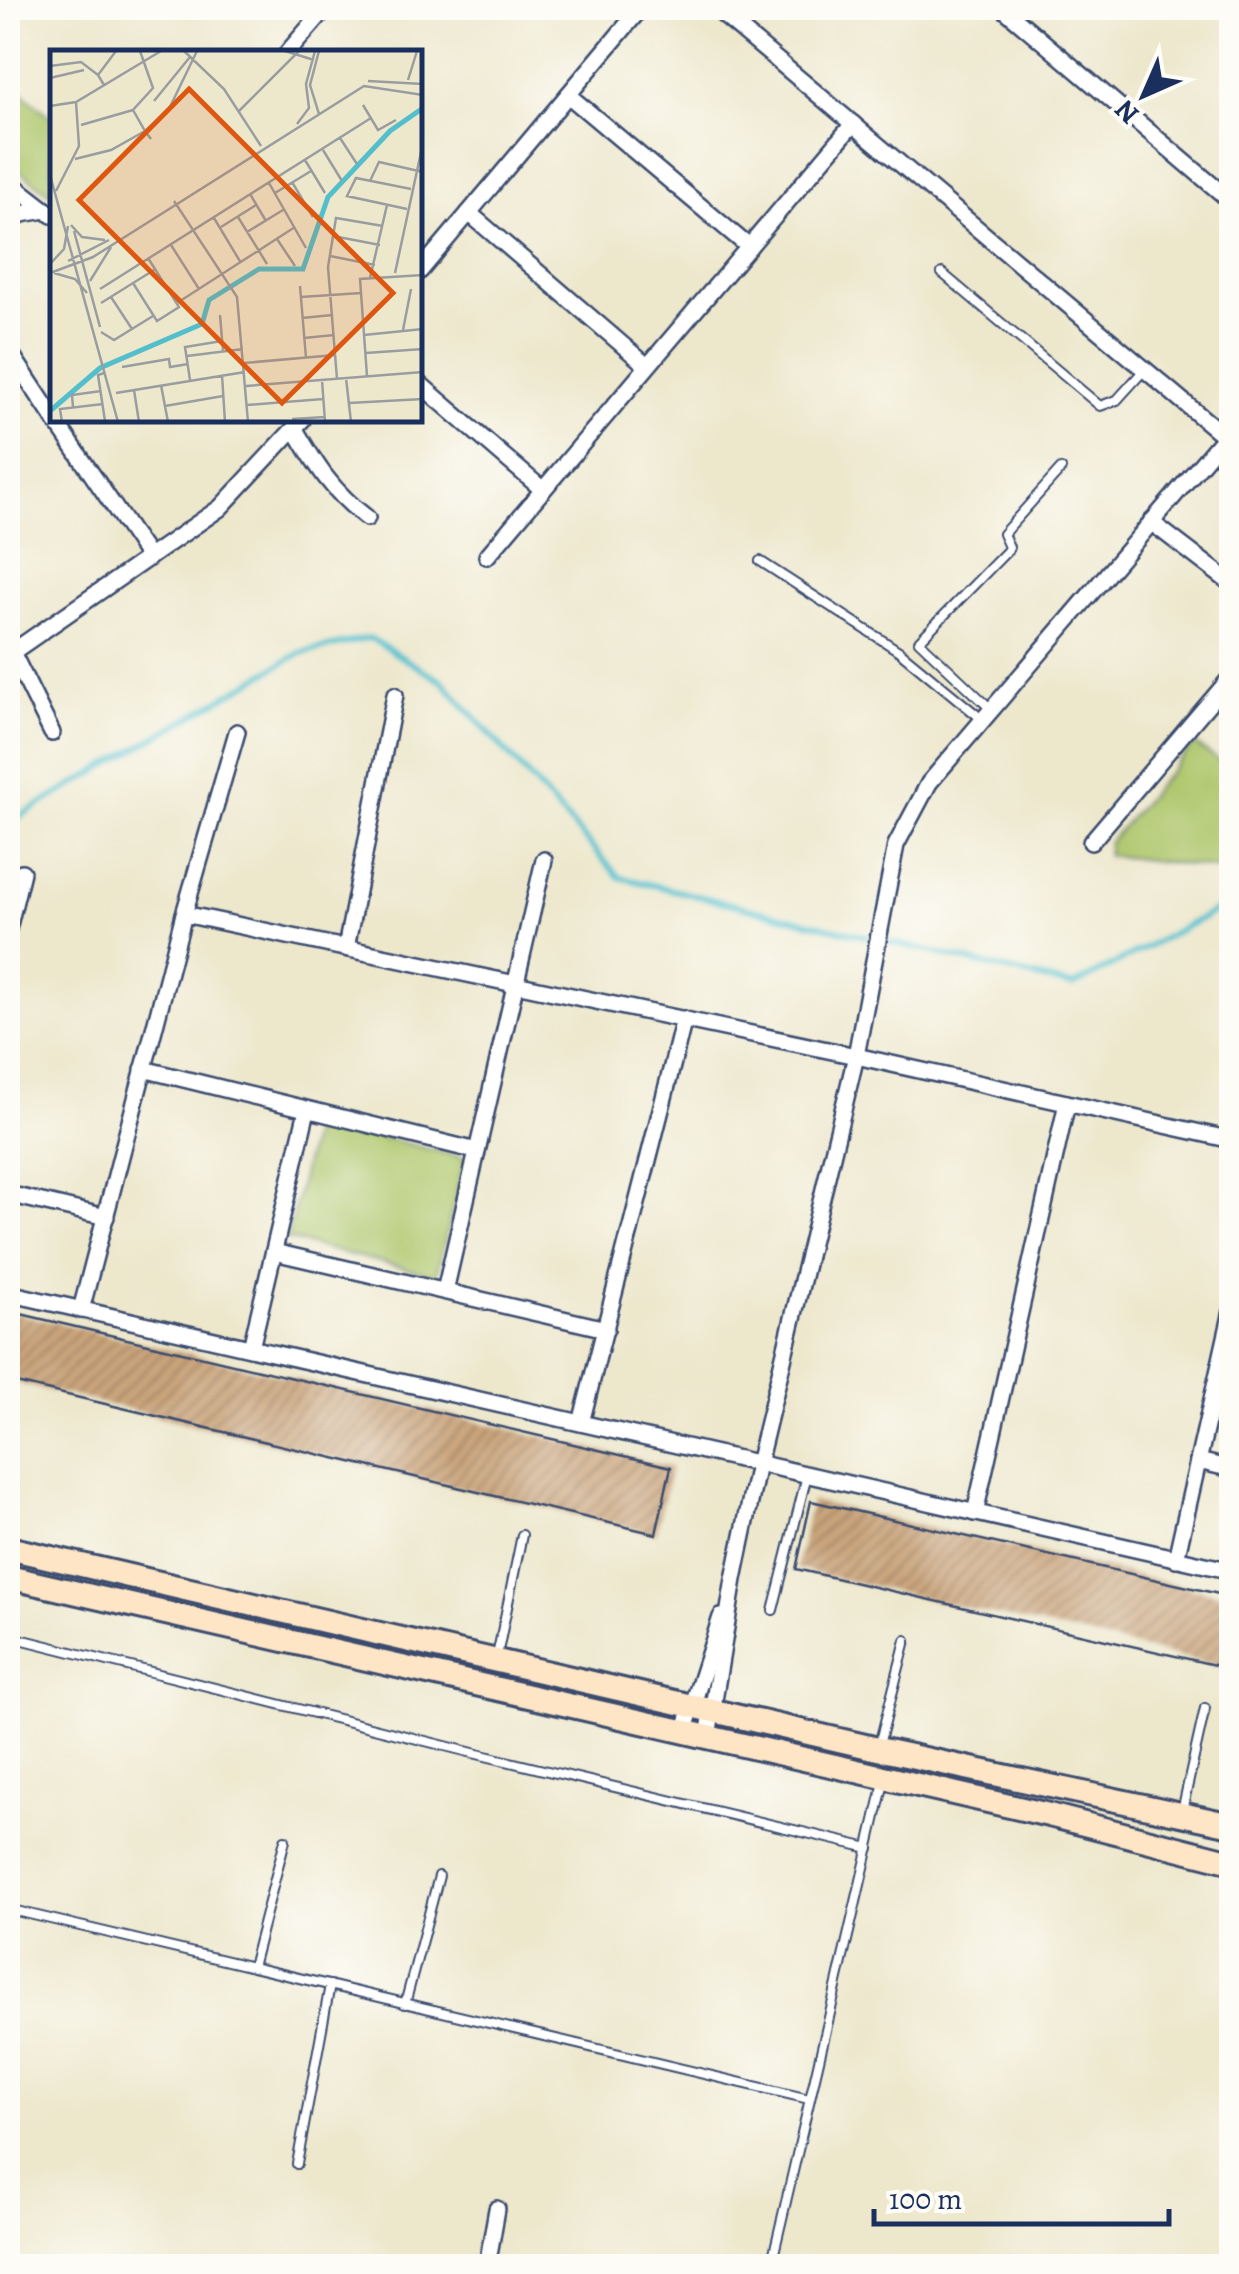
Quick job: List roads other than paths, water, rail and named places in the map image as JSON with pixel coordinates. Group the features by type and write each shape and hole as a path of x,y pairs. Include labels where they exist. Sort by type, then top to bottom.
{"main road":[{"path":"8,1548 878,1749 1232,1826"},
{"path":"8,1577 1049,1815 1232,1862"}],"street":[{"path":"290,50 326,8"},
{"path":"422,269 642,8"},
{"path":"708,1737 758,1464 856,1056 896,845 929,783 1228,432 1145,370 715,8"},
{"path":"1004,8 1232,202"},
{"path":"568,95 749,247"},
{"path":"487,556 853,124"},
{"path":"8,182 49,213"},
{"path":"8,221 22,214 49,213"},
{"path":"469,213 648,366"},
{"path":"8,349 50,412"},
{"path":"422,386 542,490"},
{"path":"57,422 149,558"},
{"path":"13,652 220,508 298,424 318,470 338,496 367,518"},
{"path":"1151,522 1232,584"},
{"path":"8,632 13,652 52,733"},
{"path":"1091,842 1229,684"},
{"path":"346,948 394,695"},
{"path":"81,1310 184,914 238,732"},
{"path":"445,1291 544,860"},
{"path":"8,929 22,872"},
{"path":"184,914 1232,1140"},
{"path":"581,1423 684,1019"},
{"path":"143,1069 477,1151"},
{"path":"975,1513 1067,1103"},
{"path":"251,1348 306,1110"},
{"path":"8,1194 106,1217"},
{"path":"274,1252 606,1329"},
{"path":"8,1293 1232,1571"},
{"path":"1176,1558 1232,1311"},
{"path":"1198,1461 1232,1469"},
{"path":"684,1732 734,1579"},
{"path":"486,2266 498,2209"}],"lane":[{"path":"942,273 1100,406 1117,400 1145,370"},
{"path":"987,715 918,641 1007,551 1004,534 1060,469"},
{"path":"760,560 899,651 987,715"},
{"path":"773,1610 807,1475"},
{"path":"496,1661 522,1535"},
{"path":"8,1636 869,1848"},
{"path":"878,1749 906,1640"},
{"path":"1181,1815 1205,1708"},
{"path":"774,2254 885,1778"},
{"path":"252,1967 284,1840"},
{"path":"406,2004 439,1876"},
{"path":"8,1909 809,2099"},
{"path":"297,2164 330,1986"}],"waterway":[{"path":"8,823 300,653 370,638 443,682 619,877 1073,986 1232,902"}]}
